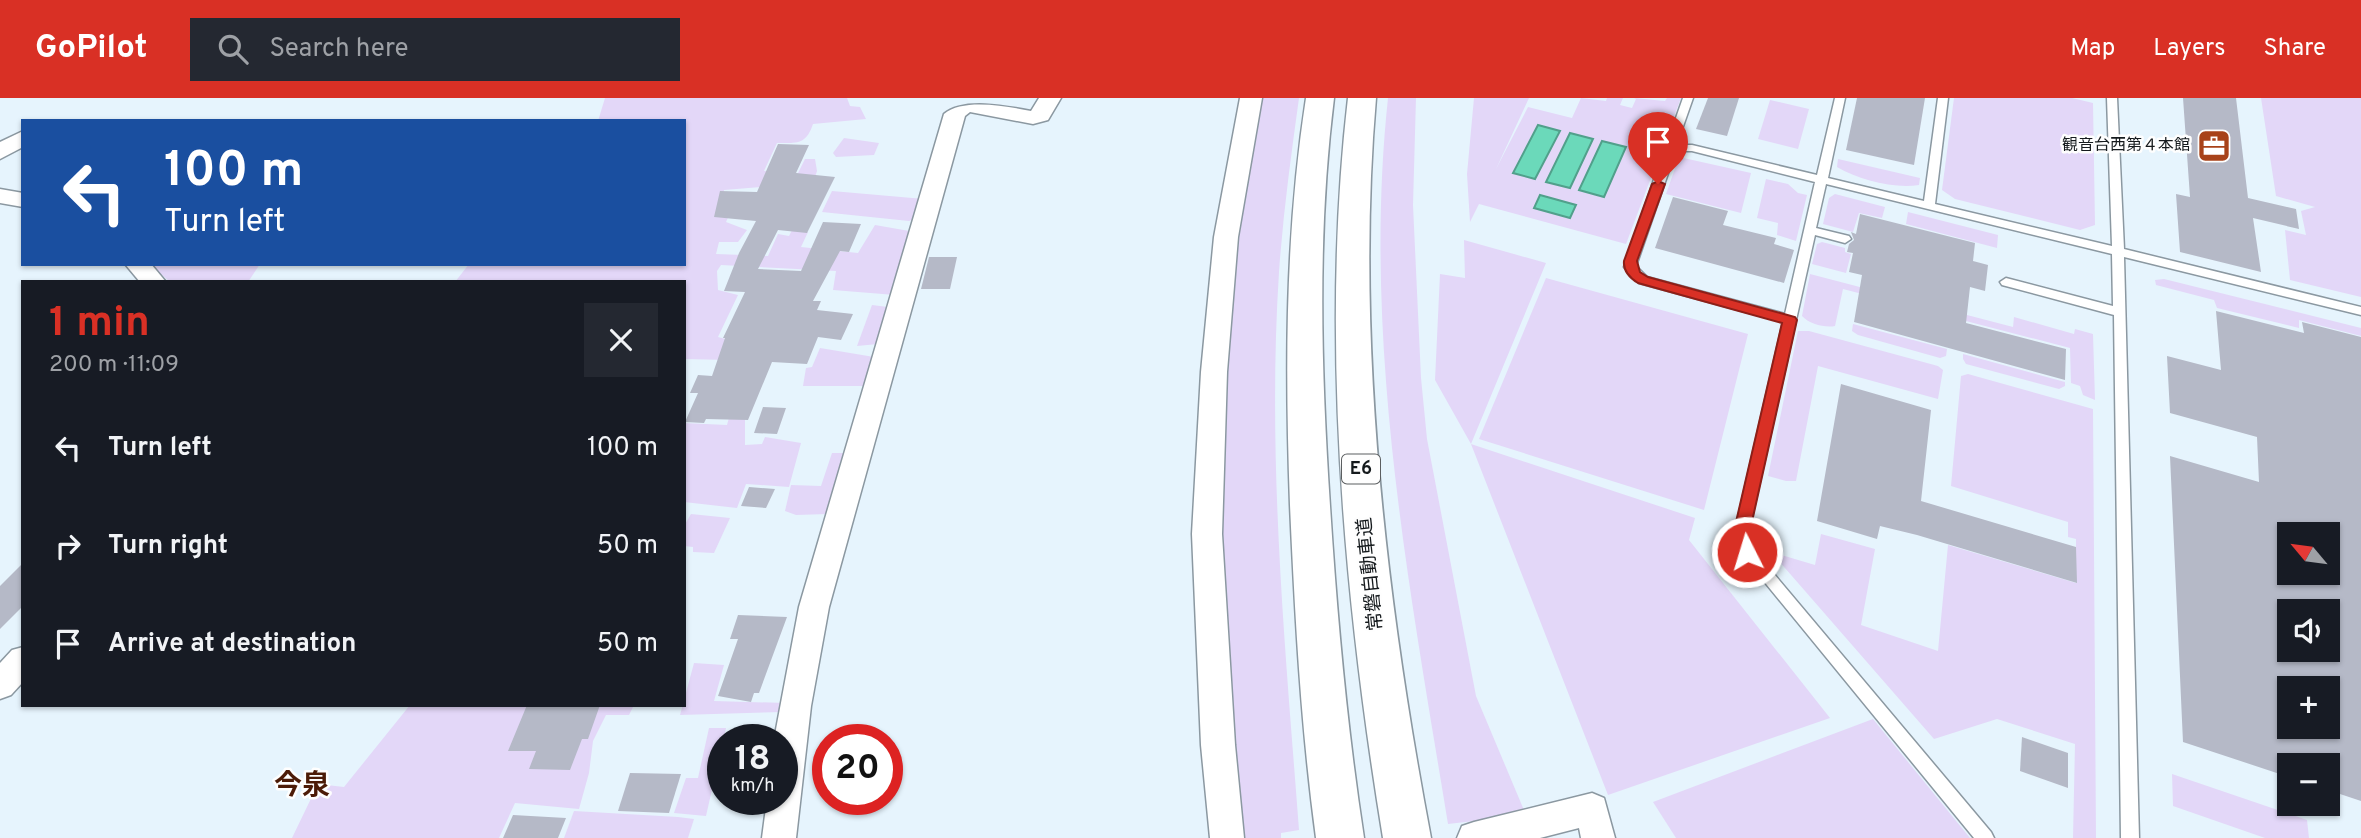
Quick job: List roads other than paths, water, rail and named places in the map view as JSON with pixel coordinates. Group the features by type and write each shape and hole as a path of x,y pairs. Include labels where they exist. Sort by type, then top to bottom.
{"highway":[{"path":"1320,98 1307,230 1304,323 1306,439 1315,613 1340,838"},
{"name":"常磐自動車道","path":"1362,98 1352,235 1352,326 1358,438 1373,606 1407,838"}],"street":[{"path":"779,838 795,706 814,607 955,114 962,107 970,106 1033,118 1040,115 1050,98"},
{"path":"1227,838 1207,534 1214,372 1226,237 1251,98"},
{"path":"0,152 21,138"},
{"path":"0,196 21,200"},
{"path":"139,266 152,280"},
{"path":"0,685 21,662"},
{"path":"1490,834 1592,809 1598,838"}],"lane":[{"path":"1688,98 1675,135 1677,147 1667,159 1630,267 1643,280 1790,320"},
{"path":"1840,98 1741,535 1747,552 1985,838"},
{"path":"1929,206 1943,98"},
{"path":"2112,98 2130,838"},
{"path":"1677,147 1688,147 1822,179 2361,311"},
{"path":"1810,230 1845,239"},
{"path":"2006,282 2119,312"}],"place":[{"name":"観音台西第４本館","path":"2214,146"}],"district":[{"name":"今泉","path":"302,787"}]}
